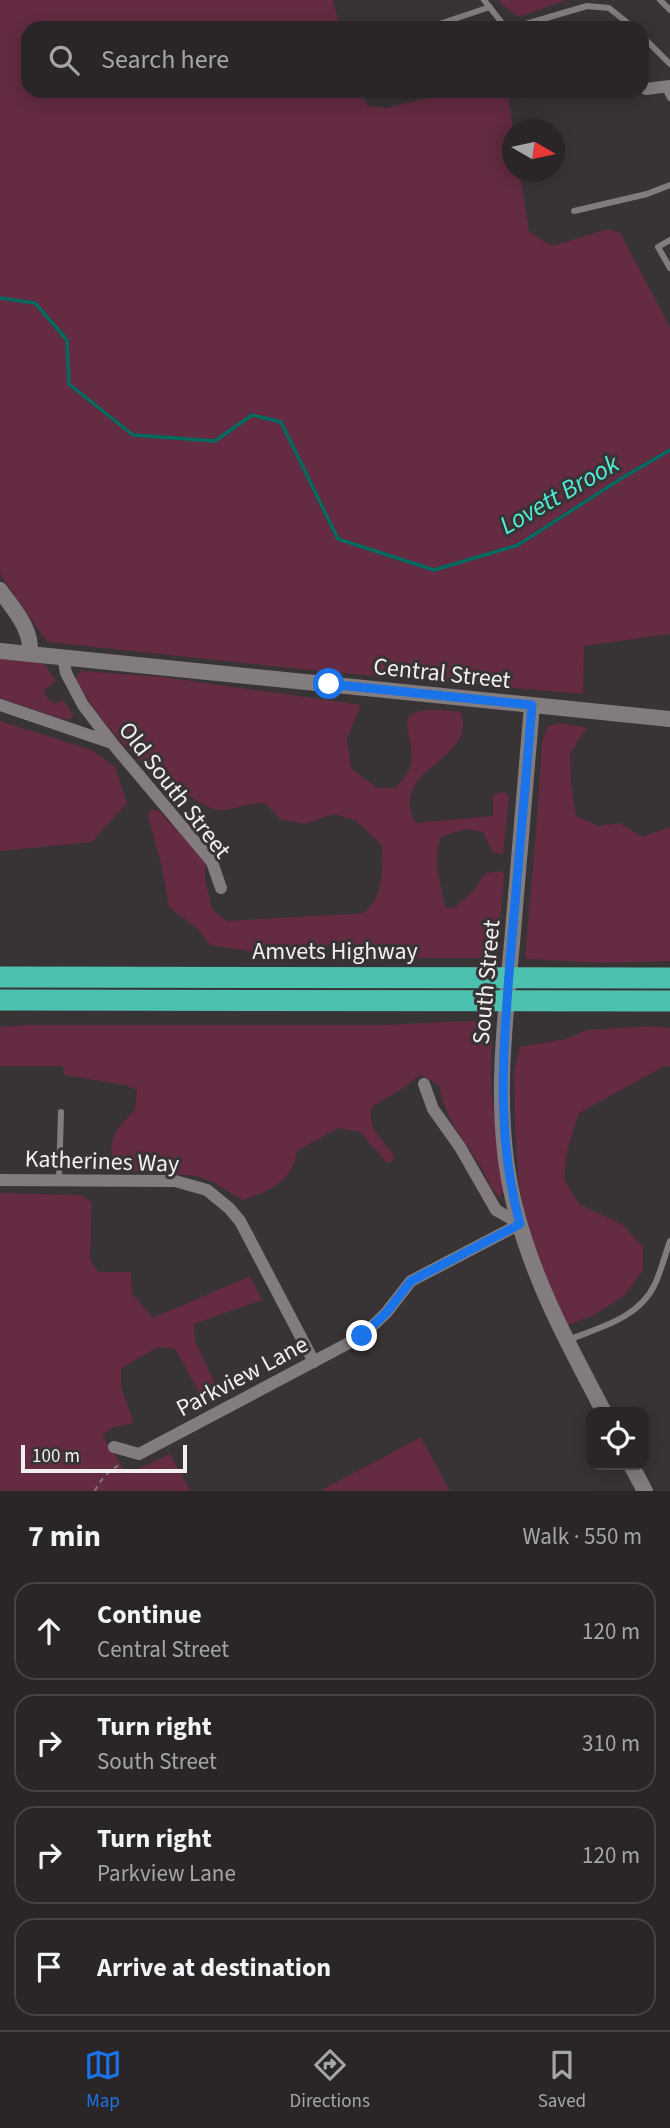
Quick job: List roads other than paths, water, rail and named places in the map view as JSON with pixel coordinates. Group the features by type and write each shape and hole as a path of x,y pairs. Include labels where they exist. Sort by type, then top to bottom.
{"highway":[{"name":"Amvets Highway","path":"0,976 670,978"},
{"name":"Amvets Highway","path":"0,1000 670,1001"}],"street":[{"path":"649,89 668,91"},
{"path":"0,590 27,629 31,641 30,654"},
{"name":"Central Street","path":"0,651 670,719"},
{"path":"61,726 69,726 78,721 83,705 66,673 63,657"},
{"path":"0,705 112,743"},
{"name":"Old South Street","path":"83,705 212,862 221,888"},
{"name":"South Street","path":"532,705 503,1046 505,1136 511,1190 546,1300 601,1407"},
{"path":"424,1084 433,1109 460,1147 496,1210 520,1224"},
{"name":"Katherines Way","path":"0,1180 175,1181 193,1185 218,1197 240,1221 314,1363"},
{"name":"Parkview Lane","path":"114,1447 139,1454 314,1363 362,1336 386,1313 411,1281 520,1224"},
{"path":"634,1470 645,1491"}],"lane":[{"path":"484,0 501,21"},
{"path":"660,0 670,10"},
{"path":"447,21 489,6"},
{"path":"536,21 587,6 609,8 625,21"},
{"path":"649,43 670,64"},
{"path":"574,211 647,194 670,185"},
{"path":"670,240 657,247 670,268"},
{"path":"59,1180 61,1112"},
{"path":"566,1340 620,1320 641,1306 655,1285 670,1241"}],"waterway":[{"name":"Lovett Brook","path":"0,298 35,303 67,340 69,384 133,435 215,441 252,415 281,422 338,539 434,570 518,545 670,450"}]}
